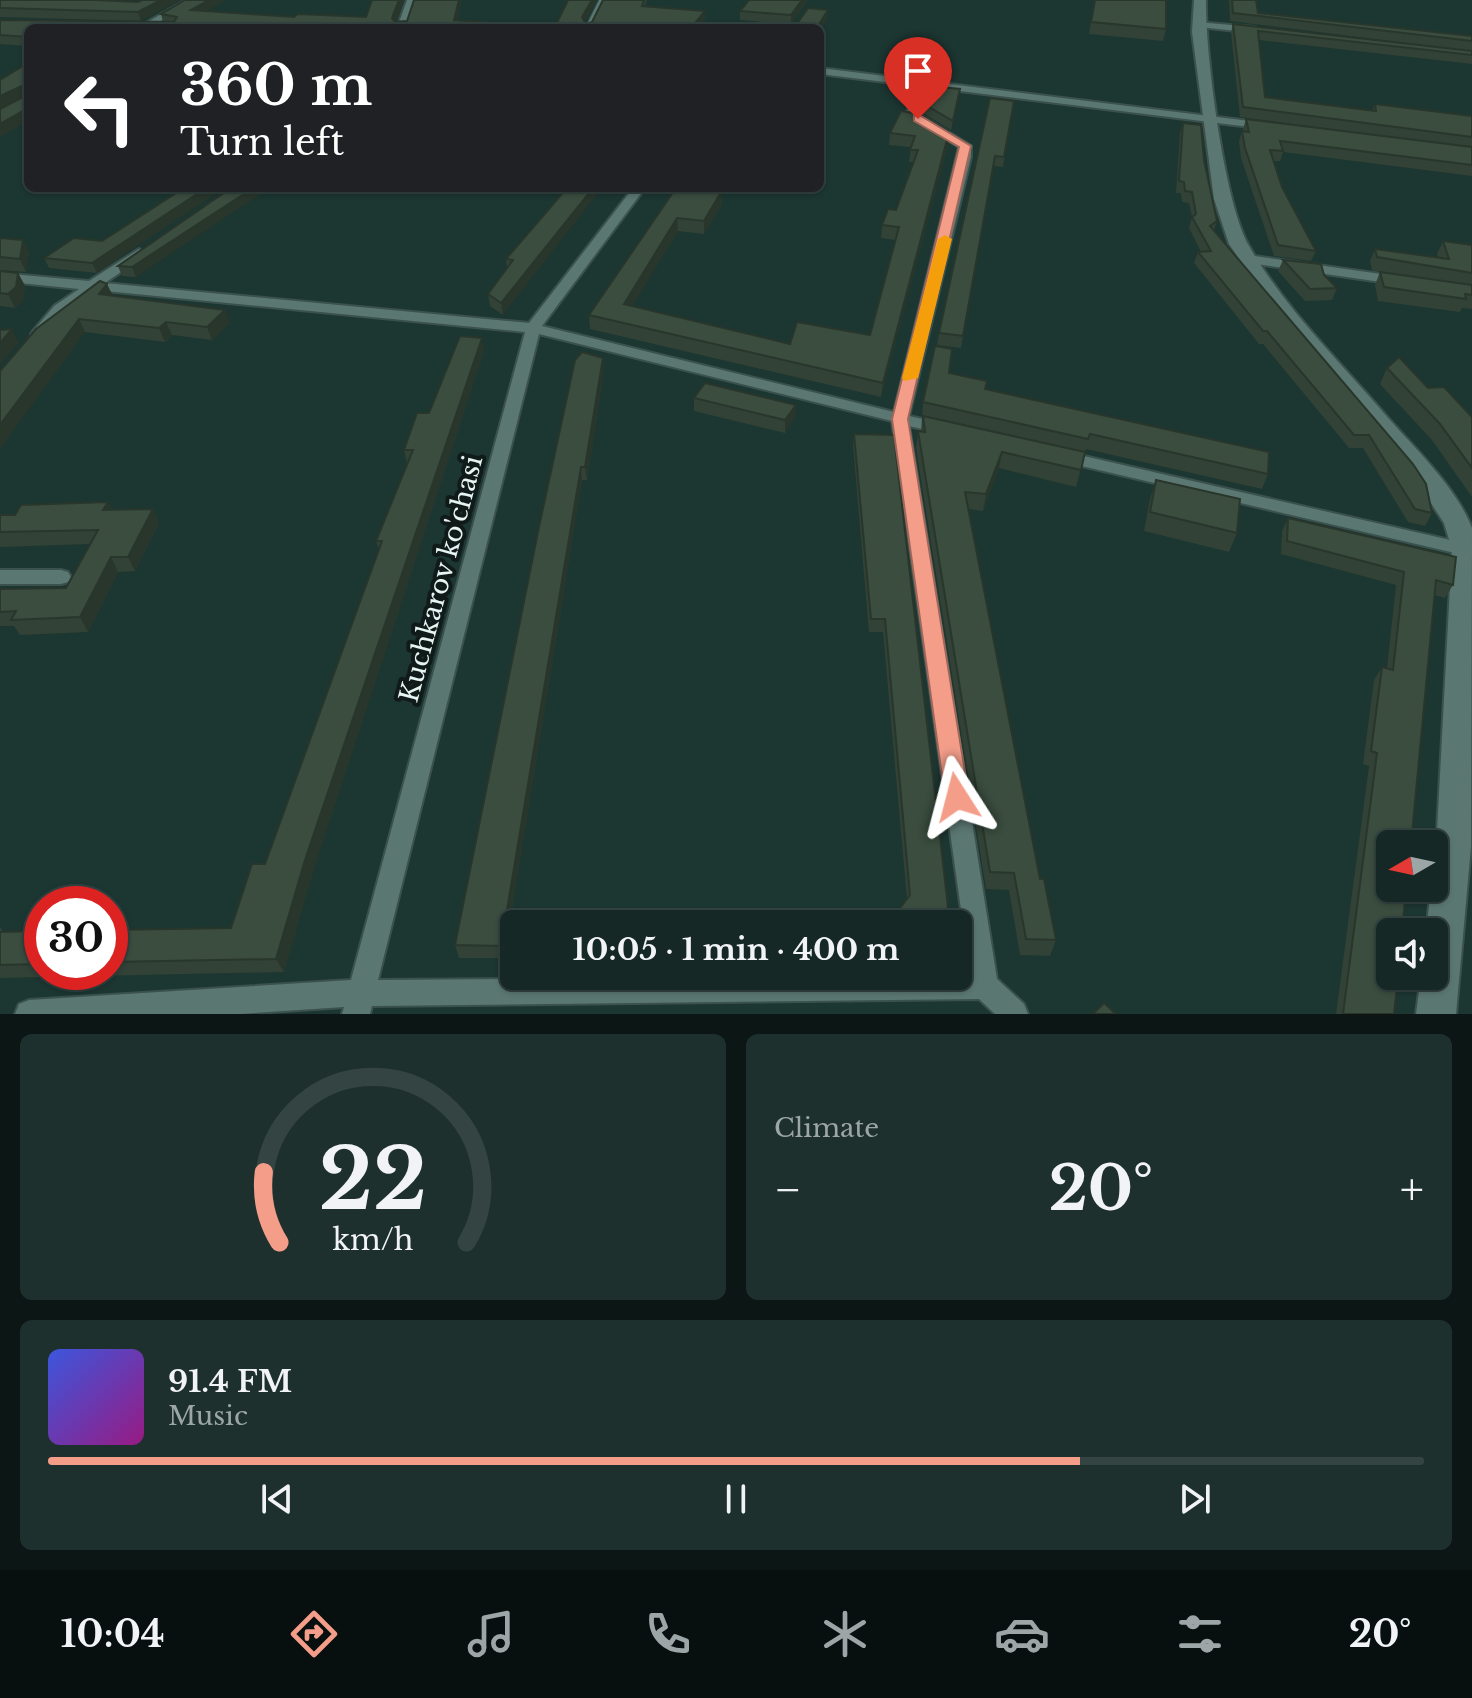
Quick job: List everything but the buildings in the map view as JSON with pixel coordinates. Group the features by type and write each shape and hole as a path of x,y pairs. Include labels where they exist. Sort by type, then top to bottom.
{"main road":[{"path":"1200,0 1199,24 1223,199 1247,259 1278,302 1436,491 1468,542 1453,846 1436,1014"}],"street":[{"path":"148,24 192,0"},
{"path":"403,24 411,0"},
{"path":"1199,24 1275,32"},
{"path":"824,72 1274,127"},
{"path":"924,84 911,114 965,146 965,157 900,419 985,986 1014,1014"},
{"name":"Kuchkarov ko'chasi","path":"358,1004 533,328 636,192"},
{"path":"30,344 59,309 158,241"},
{"path":"1247,259 1412,283"},
{"path":"0,277 533,328 961,433"},
{"path":"1037,450 1468,542"},
{"path":"0,577 61,577"},
{"path":"29,1014 985,986"}],"lane":[{"path":"590,24 602,0"}],"slow traffic":[{"path":"910,378 945,239"}],"route":[{"path":"918,119 965,146 965,157 900,419 957,797"}]}
